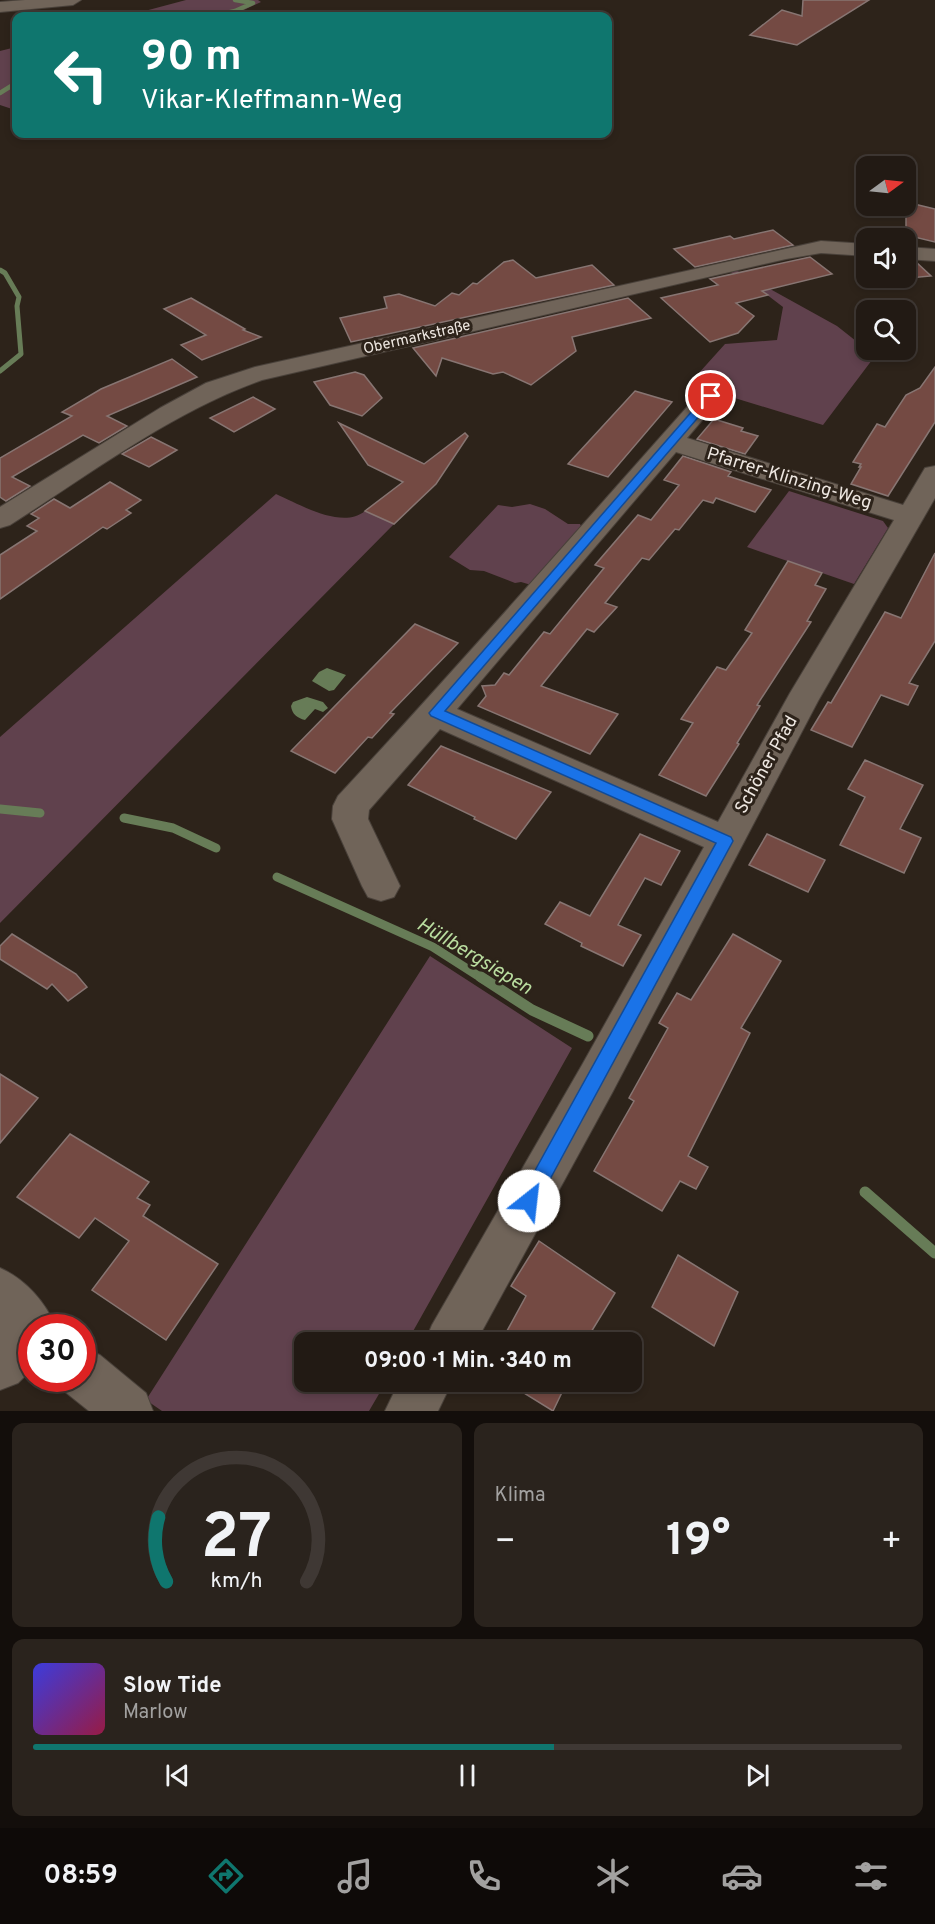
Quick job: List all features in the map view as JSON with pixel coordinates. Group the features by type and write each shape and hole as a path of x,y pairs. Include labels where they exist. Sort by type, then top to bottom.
{"street":[{"path":"0,7 73,0"},
{"name":"Obermarkstraße","path":"0,519 169,413 214,388 244,377 786,253 821,248 856,250"},
{"path":"916,254 935,255"},
{"path":"381,886 349,813 351,806 436,713 669,441 722,384"},
{"name":"Pfarrer-Klinzing-Weg","path":"669,441 909,516"},
{"name":"Schöner Pfad","path":"455,1332 597,1079 802,701 935,474"},
{"path":"436,713 725,841"},
{"path":"0,1292 20,1314"},
{"path":"0,1365 18,1348"},
{"path":"96,1385 128,1411"},
{"path":"410,1411 421,1392"}],"shaded area":[{"path":"186,0 258,0 261,2 240,12 141,12"},
{"path":"12,48 12,109 0,105 0,51"},
{"path":"734,269 837,326 856,341 856,360 872,360 823,425 689,384 725,344 777,340 783,307 758,288 729,271"},
{"path":"789,491 883,521 888,528 854,584 747,547"},
{"path":"276,494 308,509 333,517 356,516 365,511 394,524 0,923 0,737"},
{"path":"530,504 545,509 568,524 580,524 582,528 538,587 521,582 515,583 484,571 470,570 449,557 498,505 512,507"},
{"path":"327,668 346,675 334,690 329,691 312,681 319,672"},
{"path":"307,697 323,702 328,708 323,712 315,709 305,720 300,718 291,706 293,702"},
{"path":"430,956 572,1048 413,1332 294,1332 294,1392 380,1392 369,1411 162,1411 146,1400"}],"building":[{"path":"803,0 869,0 797,45 750,35 782,10 802,16"},
{"path":"916,204 935,209 935,242 916,237 916,228 906,228 906,216 916,216"},
{"path":"773,230 793,245 695,267 674,249 730,236 734,239"},
{"path":"810,257 832,274 762,291 768,295 736,303 754,316 738,333 710,342 661,298 718,285 710,279"},
{"path":"513,260 536,278 592,265 614,285 351,342 340,318 387,308 384,297 399,294 435,306 452,293 459,295 473,283 477,284 504,262"},
{"path":"916,262 931,276 916,277"},
{"path":"191,298 245,329 243,330 261,337 202,360 181,345 206,335 164,309"},
{"path":"628,298 651,318 572,337 576,351 531,385 503,372 493,374 442,358 436,376 413,348"},
{"path":"172,359 197,377 107,416 127,426 99,443 83,435 12,477 30,486 6,501 0,497 0,458 72,416 62,412 101,389"},
{"path":"935,367 935,422 888,496 851,484 861,467 859,467 861,464 853,462 877,424 885,427 906,395 920,388"},
{"path":"355,372 364,375 382,398 362,416 330,405 314,382"},
{"path":"635,391 672,402 608,477 568,464"},
{"path":"253,397 275,409 234,432 210,418"},
{"path":"714,419 743,428 741,431 758,436 745,454 697,439"},
{"path":"339,423 424,464 465,433 468,436 436,484 394,524 365,511 403,482 368,465"},
{"path":"151,437 177,450 149,467 122,454"},
{"path":"683,456 731,472 728,476 771,490 755,512 716,498 713,503 703,500 679,530 675,529 649,560 642,558 605,603 617,607 594,632 587,629 541,686 618,714 590,754 478,706 486,696 482,686 495,685 504,673 509,675 544,632 550,634 604,568 595,565 638,515 651,520 679,485 664,480"},
{"path":"110,482 141,500 126,510 131,513 107,529 103,527 0,599 0,555 37,531 27,526 39,518 31,514 54,499 70,508"},
{"path":"935,553 935,641 909,683 918,686 908,705 881,695 852,747 811,730 828,702 831,703 885,612 901,618"},
{"path":"788,561 822,573 815,585 826,589 807,621 811,622 757,705 760,706 737,743 739,744 706,796 659,775 693,723 681,719 717,667 726,670 752,633 745,630"},
{"path":"415,624 458,643 390,713 394,714 372,738 368,737 335,773 291,751"},
{"path":"441,746 551,792 516,839 408,785"},
{"path":"865,760 923,785 900,829 921,838 904,873 840,845 865,797 848,789"},
{"path":"640,834 680,851 661,885 645,878 618,925 641,935 623,966 581,946 582,943 545,924 560,902 590,916"},
{"path":"767,834 825,860 808,892 749,865"},
{"path":"12,934 76,974 87,987 68,1001 52,984 47,989 0,959 0,946"},
{"path":"733,934 781,961 741,1028 750,1033 688,1156 708,1167 696,1189 680,1181 662,1211 594,1171 634,1101 629,1098 668,1028 659,1023 677,993 691,1000"},
{"path":"0,1074 38,1098 0,1143"},
{"path":"70,1134 149,1182 137,1198 150,1205 143,1216 218,1264 166,1340 92,1290 129,1241 95,1218 79,1238 17,1197"},
{"path":"539,1241 615,1293 591,1332 506,1332 526,1296 511,1286"},
{"path":"678,1255 738,1292 714,1346 652,1307"},
{"path":"522,1392 562,1392 553,1411"}],"waterway":[{"path":"231,12 253,3 235,0"},
{"path":"0,93 12,86"},
{"path":"0,270 5,273 19,297 17,306 21,354 0,371"},
{"name":"Hüllbergsiepen","path":"0,809 40,813"},
{"name":"Hüllbergsiepen","path":"124,818 173,828 216,848"},
{"name":"Hüllbergsiepen","path":"277,877 433,947 483,979"},
{"name":"Hüllbergsiepen","path":"481,977 532,1010 588,1036"},
{"name":"Hüllbergsiepen","path":"865,1192 935,1253"}],"route":[{"path":"529,1201 725,841 436,713 669,441 711,396"}]}
